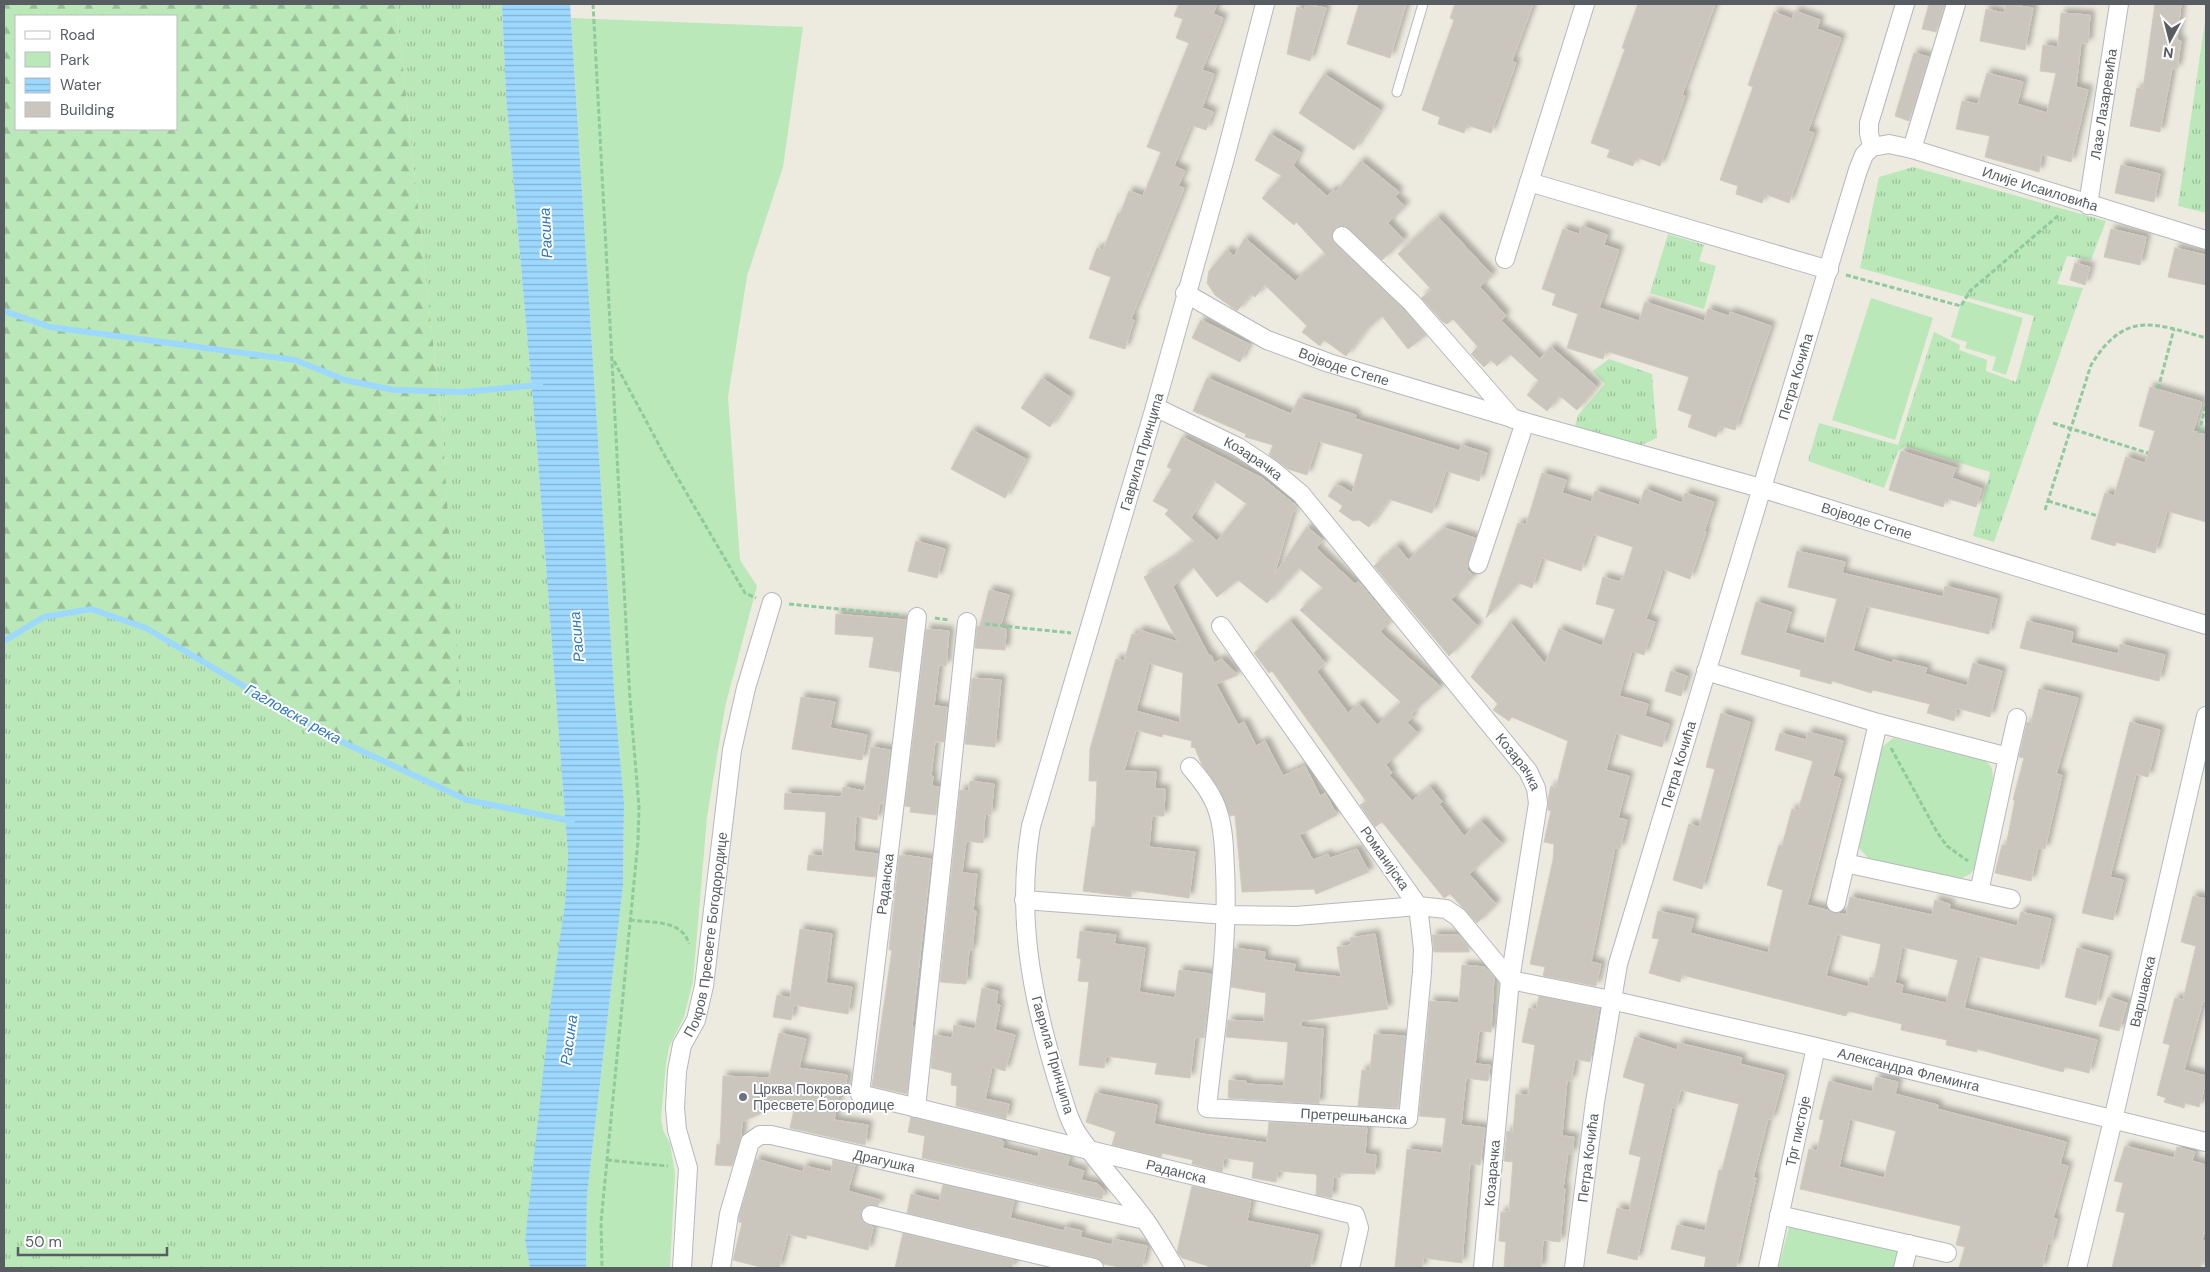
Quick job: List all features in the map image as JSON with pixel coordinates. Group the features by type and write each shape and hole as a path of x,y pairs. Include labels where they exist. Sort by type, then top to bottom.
{"street":[{"name":"Гаврила Принципа","path":"1175,1268 1145,1220 1079,1136 1070,1118 1044,1035 1033,982 1024,900 1024,864 1031,826 1155,407 1185,293 1225,158 1265,4"},
{"path":"1505,260 1585,4"},
{"path":"1872,147 1868,133 1869,123 1905,4"},
{"path":"1912,149 1956,4"},
{"name":"Лазе Лазаревића","path":"2082,203 2118,4"},
{"name":"Илије Исаиловића","path":"1872,147 1889,144 1912,149 2206,240"},
{"name":"Петра Кочића","path":"1574,1268 1595,1102 1611,1000 1628,929 1764,488 1858,170 1864,155 1872,147"},
{"path":"1528,182 1829,270"},
{"path":"1342,236 1412,303 1519,421 1478,564"},
{"name":"Војводе Степе","path":"1185,293 1267,340 1297,352 1519,421 1764,488 2206,625"},
{"name":"Козарачка","path":"1155,407 1238,447 1271,469 1301,494 1528,771 1536,788 1537,818 1510,980 1484,1268"},
{"name":"Покров Пресвете Богодородице","path":"682,1268 688,1168 677,1130 675,1108 676,1071 682,1044 696,1020 704,986 732,750 746,688 772,602"},
{"name":"Раданска","path":"916,616 860,1094 1355,1215 1359,1228 1350,1268"},
{"path":"916,1108 967,622"},
{"name":"Романијска","path":"1221,626 1418,906"},
{"path":"1706,671 1877,729 2008,757"},
{"name":"Варшавска","path":"2076,1268 2113,1120 2206,716"},
{"path":"1979,892 2017,718"},
{"path":"1836,903 1877,729"},
{"name":"Претрешњанска","path":"1190,767 1207,788 1219,814 1224,844 1227,915 1207,1108 1408,1119 1422,964 1418,906"},
{"path":"1845,863 2011,899"},
{"path":"1024,900 1227,915 1296,916 1418,906 1446,909 1458,917 1510,980 1611,1000"},
{"name":"Александра Флеминга","path":"1611,1000 1816,1047 2206,1142"},
{"name":"Трг пистоје","path":"1768,1268 1816,1047"},
{"name":"Драгушка","path":"721,1268 730,1214 743,1162 750,1142 760,1135 780,1137 1145,1220"},
{"path":"871,1215 1094,1268"},
{"path":"1779,1215 1947,1253"},
{"path":"1903,1268 1909,1244"}],"lane":[{"path":"1397,92 1423,4"}],"path":[{"path":"594,4 630,700 639,808 601,1222 602,1268"},
{"path":"1829,270 1960,306 1970,292 2082,203"},
{"path":"2045,510 2091,364 2106,345 2118,334 2132,327 2146,324 2206,338"},
{"path":"2158,389 2174,329"},
{"path":"612,358 666,458 745,594 761,601 772,602"},
{"path":"2199,433 2206,404"},
{"path":"2053,423 2148,452"},
{"path":"2048,501 2098,516"},
{"path":"1877,729 1888,742 1937,832 1947,846 1976,867 1984,870"},
{"path":"630,920 678,927 686,935 690,951"},
{"path":"606,1160 688,1168"}],"green space":[{"path":"4,4 396,4 442,425 467,800 323,733 146,628 91,610 44,617 4,641"},
{"path":"396,4 502,4 506,96 537,448 568,855 565,903 525,1240 530,1268 4,1268 4,641 44,617 91,609 146,628 323,733 466,799 442,425"},
{"path":"2206,15 2206,213 2178,206"},
{"path":"571,18 803,27 783,167 747,276 728,397 740,560 757,586 725,707 707,817 693,981 684,1017 669,1047 666,1064 661,1118 663,1130 670,1144 675,1173 670,1268 586,1268 587,1195 623,886 624,802 615,704"},
{"path":"1913,167 2106,221 2091,260 2067,256 2057,284 2083,288 1994,542 1973,536 1990,472 1905,446 1898,451 1884,488 1808,461 1819,423 1898,445 1934,332 1960,345 1959,350 1987,360 1986,371 2016,382 2034,316 1860,268 1879,177"},
{"path":"1668,234 1704,245 1699,261 1716,266 1704,309 1650,293"},
{"path":"1871,298 1933,318 1895,440 1832,420"},
{"path":"1962,300 2023,318 2006,375 1992,370 1996,357 1965,348 1967,342 1951,337"},
{"path":"1609,359 1652,374 1657,438 1637,447 1575,426 1578,415 1605,384 1593,371"},
{"path":"1893,738 1986,761 1992,768 1993,778 1976,867 1970,874 1962,878 1871,861 1859,848 1881,748"},
{"path":"1790,1224 1899,1251 1894,1268 1778,1268"}],"water":[{"name":"Расина","path":"502,4 570,4 615,704 624,802 623,886 587,1195 586,1268 530,1268 525,1240 551,1001 565,903 568,855 537,448 506,96"}],"building":[{"path":"1179,4 1217,4 1213,14 1223,18 1202,70 1214,74 1202,108 1213,112 1206,130 1191,125 1174,166 1185,171 1178,186 1184,188 1131,319 1134,320 1125,349 1089,338 1111,277 1089,269 1097,248 1103,250 1129,191 1143,196 1161,152 1147,147 1189,43 1176,38 1183,19 1174,16"},
{"path":"1306,4 1326,8 1310,61 1287,54 1297,7 1304,10"},
{"path":"1359,4 1406,4 1390,58 1347,44"},
{"path":"1455,4 1533,4 1512,61 1516,63 1491,133 1467,125 1464,133 1438,124 1440,117 1422,110 1454,20 1450,18"},
{"path":"1638,4 1715,4 1682,95 1685,96 1660,166 1636,157 1633,166 1607,157 1610,150 1591,143 1625,49 1622,48"},
{"path":"1929,4 1945,4 1936,32 1922,29"},
{"path":"2006,4 2033,8 2025,50 1980,41 1986,9 2004,13"},
{"path":"2155,4 2181,4 2177,40 2181,41 2177,69 2172,68 2160,132 2130,126 2137,88 2143,89"},
{"path":"1795,11 1820,20 1817,29 1841,38 1808,131 1814,133 1789,203 1765,194 1762,203 1736,194 1738,186 1720,180 1753,87 1748,85 1774,12 1792,19"},
{"path":"2061,13 2090,15 2088,43 2081,43 2076,87 2088,90 2071,162 2042,154 2039,172 1985,157 1990,136 1956,129 1962,101 1978,104 1987,73 2023,82 2017,104 2047,113 2056,73 2040,71 2043,45 2058,47"},
{"path":"1914,53 1929,57 1909,121 1895,116"},
{"path":"1324,74 1380,110 1354,150 1299,113"},
{"path":"1270,134 1300,152 1293,166 1327,196 1333,190 1336,192 1361,161 1399,192 1395,197 1405,206 1388,223 1404,240 1382,260 1345,226 1335,228 1332,238 1404,310 1426,335 1408,349 1382,316 1365,331 1346,356 1324,340 1320,346 1302,332 1307,326 1265,285 1255,297 1251,294 1237,311 1215,295 1207,283 1209,271 1227,250 1234,256 1245,238 1295,281 1326,254 1296,222 1294,225 1262,198 1282,176 1255,160"},
{"path":"2121,165 2160,174 2154,202 2115,193"},
{"path":"1438,217 1492,275 1480,287 1506,316 1501,320 1540,359 1551,347 1597,387 1577,410 1560,396 1547,411 1527,395 1539,381 1510,354 1497,366 1491,360 1484,367 1471,354 1478,347 1453,319 1447,324 1443,322 1421,298 1432,290 1398,254"},
{"path":"1582,226 1607,235 1604,245 1619,250 1599,308 1639,321 1645,302 1704,321 1708,309 1729,316 1730,312 1771,326 1735,430 1721,426 1716,437 1688,427 1692,415 1678,410 1689,377 1606,351 1603,359 1567,348 1578,314 1552,305 1556,294 1542,289 1563,229 1579,234"},
{"path":"2111,229 2146,237 2140,265 2104,257"},
{"path":"2175,248 2206,255 2206,285 2168,277"},
{"path":"2075,263 2090,267 2085,285 2070,280"},
{"path":"1201,320 1249,344 1240,362 1192,338"},
{"path":"1042,378 1070,397 1050,427 1021,408"},
{"path":"1207,378 1291,414 1299,398 1356,415 1355,419 1460,451 1461,445 1487,453 1479,481 1446,471 1432,513 1389,499 1369,527 1359,520 1353,521 1339,511 1343,506 1328,496 1335,486 1341,486 1352,493 1363,454 1318,441 1307,475 1288,469 1269,455 1273,445 1245,437 1246,434 1193,411"},
{"path":"2150,387 2202,402 2193,431 2206,435 2206,522 2167,511 2155,553 2116,542 2115,546 2091,539 2105,493 2114,496 2126,457 2145,463 2155,431 2139,426"},
{"path":"972,430 1026,459 1005,498 951,469"},
{"path":"1182,437 1262,478 1298,507 1292,514 1274,575 1307,527 1323,540 1316,548 1355,584 1358,581 1391,621 1380,632 1441,687 1411,714 1413,717 1407,723 1418,733 1386,765 1392,773 1389,775 1412,801 1430,787 1442,802 1439,804 1464,836 1481,821 1502,844 1469,874 1496,904 1477,923 1450,894 1444,898 1382,822 1375,827 1360,805 1366,801 1272,671 1269,673 1254,653 1290,621 1325,663 1317,672 1348,713 1359,704 1377,725 1401,702 1300,610 1323,588 1299,568 1267,603 1238,580 1217,597 1193,567 1173,587 1214,663 1222,659 1238,675 1216,684 1238,725 1244,722 1256,746 1265,741 1283,776 1305,766 1320,796 1325,793 1337,815 1299,835 1313,860 1328,854 1330,858 1357,849 1369,872 1316,894 1314,889 1242,892 1235,815 1230,816 1219,789 1202,765 1195,748 1191,747 1192,741 1163,734 1162,737 1136,730 1124,771 1156,772 1155,789 1165,789 1164,816 1152,816 1149,847 1195,852 1189,898 1132,890 1131,897 1083,891 1092,827 1095,827 1097,781 1089,781 1090,749 1116,659 1124,661 1132,634 1138,635 1139,630 1178,642 1144,577 1171,560 1194,541 1165,514 1169,510 1153,501 1172,469 1167,467","holes":["1213,480 1247,504 1217,541 1191,518","1149,663 1183,673 1180,723 1136,711"]},
{"path":"1901,451 1956,468 1952,478 1982,489 1976,507 1946,498 1943,507 1889,490"},
{"path":"1542,473 1566,480 1562,493 1591,502 1595,491 1639,505 1645,489 1682,503 1685,493 1714,502 1690,579 1663,569 1646,619 1655,622 1644,655 1632,651 1619,696 1648,704 1645,716 1669,724 1662,747 1616,733 1606,770 1629,776 1618,818 1627,820 1620,849 1615,847 1591,962 1601,964 1596,986 1543,976 1545,967 1530,964 1553,860 1554,844 1544,842 1551,811 1548,810 1548,799 1551,786 1556,788 1568,741 1512,717 1509,721 1493,710 1498,704 1471,677 1510,622 1545,664 1559,629 1602,646 1615,609 1596,604 1603,577 1620,582 1621,578 1623,579 1633,547 1593,534 1581,571 1542,558 1532,588 1519,583 1486,618 1518,523 1526,525"},
{"path":"1444,528 1475,538 1467,569 1474,576 1451,600 1478,626 1449,656 1374,566 1397,546 1408,560"},
{"path":"916,541 945,549 937,578 908,571"},
{"path":"1797,551 1845,562 1842,573 1943,597 1945,586 1997,599 1989,634 1866,606 1853,651 1892,663 1893,660 1927,668 1925,674 1967,686 1973,663 2002,671 1990,717 1957,708 1954,721 1927,713 1930,704 1873,690 1871,693 1832,681 1831,684 1800,676 1801,670 1741,654 1756,602 1791,612 1785,633 1824,644 1837,599 1788,587"},
{"path":"989,590 1009,595 1000,628 1006,629 1005,650 975,648 977,626 980,626"},
{"path":"836,614 906,620 900,672 869,667 874,637 835,634"},
{"path":"2027,621 2073,632 2071,643 2118,654 2120,644 2165,655 2159,681 2020,648"},
{"path":"926,629 949,631 946,666 939,665 934,706 947,707 944,742 935,742 931,776 933,776 932,786 939,787 936,815 910,812 911,807 905,806"},
{"path":"1671,671 1687,676 1681,696 1665,691"},
{"path":"972,678 1001,680 995,747 965,744"},
{"path":"2039,689 2078,698 2056,774 2062,775 2045,849 2038,848 2031,881 1995,873 2002,845 2006,846 2015,800 2013,800 2024,758 2019,757 2027,722 2031,723"},
{"path":"801,697 835,702 830,728 867,735 862,760 792,749"},
{"path":"1721,713 1750,722 1702,889 1673,880 1689,824 1699,827 1715,769 1706,767"},
{"path":"2130,722 2160,730 2148,777 2136,774 2110,877 2123,880 2113,920 2082,913"},
{"path":"1808,732 1843,741 1833,776 1841,779 1807,905 1846,915 1850,897 1932,915 1935,900 1950,904 1949,909 2017,926 2021,912 2051,919 2039,969 1977,956 1964,1008 2097,1040 2089,1073 2065,1067 2063,1072 1977,1049 1977,1052 1946,1045 1947,1040 1901,1030 1902,1024 1848,1011 1846,1016 1682,975 1680,982 1649,973 1659,939 1652,938 1658,911 1694,919 1690,933 1768,953 1783,890 1767,885 1779,845 1782,846 1792,809 1798,811 1813,761 1775,750 1780,733 1806,740","holes":["1837,934 1881,944 1874,978 1870,977 1868,987 1826,976","1902,947 1958,960 1946,1003 1901,993 1903,985 1895,983"]},
{"path":"871,747 890,750 884,803 880,803 877,820 856,816 854,851 878,854 875,877 807,870 809,855 823,856 826,812 784,809 785,793 841,797 843,787 864,791"},
{"path":"970,781 994,784 991,815 985,814 983,843 966,841 962,873 977,874 973,911 976,911 972,950 969,950 966,984 940,982 960,790 969,791"},
{"path":"899,856 931,859 912,1026 914,1027 907,1094 872,1086 892,950 889,950"},
{"path":"2193,896 2206,899 2206,1002 2203,1001 2184,1070 2206,1076 2206,1081 2199,1107 2185,1103 2184,1108 2164,1102 2166,1098 2157,1095 2170,1045 2163,1043 2175,998 2183,1000 2196,946 2181,942"},
{"path":"800,929 832,934 826,983 852,987 848,1014 794,1005 791,1020 773,1017 777,995 790,998"},
{"path":"1080,931 1116,935 1114,944 1145,948 1139,992 1175,998 1179,970 1211,974 1204,1038 1195,1037 1190,1078 1155,1074 1157,1063 1106,1056 1104,1068 1079,1065 1089,982 1078,981 1081,959 1077,958"},
{"path":"1375,934 1388,1009 1301,1021 1301,1027 1323,1029 1319,1104 1228,1098 1229,1080 1246,1081 1246,1084 1284,1086 1288,1042 1226,1037 1228,1020 1264,1022 1266,993 1231,987 1234,948 1265,952 1264,960 1295,964 1294,972 1341,977 1337,947 1351,945 1350,938"},
{"path":"1432,935 1459,935 1469,947 1469,952 1434,952"},
{"path":"2077,948 2108,956 2096,1005 2065,997"},
{"path":"1462,965 1485,967 1494,977 1491,1032 1479,1031 1475,1064 1490,1065 1488,1081 1466,1078 1461,1125 1485,1128 1480,1165 1470,1164 1462,1263 1423,1258 1422,1268 1395,1267 1407,1149 1442,1153 1446,1118 1419,1116 1430,1001 1459,1003"},
{"path":"982,988 998,991 996,1004 1000,1005 995,1030 1015,1035 1005,1071 992,1067 985,1099 1009,1104 1006,1119 956,1106 957,1086 951,1085 952,1073 931,1068 934,1035 952,1038 954,1025 975,1029"},
{"path":"1539,996 1599,1008 1590,1062 1575,1059 1571,1081 1567,1080 1562,1136 1574,1137 1572,1154 1568,1153 1563,1189 1565,1189 1560,1242 1543,1240 1541,1268 1504,1268 1506,1242 1499,1241 1501,1212 1509,1212 1513,1162 1504,1161 1507,1131 1513,1132 1516,1094 1528,1095 1535,1045 1522,1042 1529,1008 1536,1010"},
{"path":"2108,997 2127,1003 2119,1031 2099,1026"},
{"path":"779,1033 806,1039 799,1068 847,1075 845,1091 840,1090 834,1120 868,1125 865,1145 790,1128 794,1110 764,1105 760,1114 742,1122 741,1137 732,1166 715,1165 717,1144 720,1145 723,1076 769,1078"},
{"path":"1374,1034 1405,1036 1398,1108 1358,1106 1362,1070 1370,1071"},
{"path":"1635,1037 1677,1050 1679,1043 1742,1058 1740,1064 1784,1075 1772,1119 1768,1119 1753,1178 1756,1178 1736,1268 1704,1268 1706,1257 1671,1249 1677,1225 1705,1231 1719,1170 1722,1170 1739,1104 1681,1090 1676,1108 1672,1107 1637,1260 1607,1253 1617,1208 1629,1211 1641,1157 1629,1154 1645,1084 1623,1077"},
{"path":"1876,1077 1898,1082 1895,1094 1938,1105 1937,1109 2066,1142 2060,1164 2068,1166 2053,1218 2057,1219 2051,1244 2048,1243 2042,1268 1959,1268 1965,1247 1956,1245 1961,1226 1800,1189 1809,1149 1817,1151 1824,1120 1819,1119 1829,1081 1872,1092","holes":["1850,1119 1896,1131 1884,1178 1839,1167"]},
{"path":"1095,1093 1157,1105 1154,1124 1203,1134 1267,1143 1269,1122 1367,1128 1365,1154 1376,1155 1375,1174 1341,1173 1340,1178 1333,1177 1332,1198 1316,1195 1317,1176 1315,1174 1278,1171 1276,1182 1252,1178 1254,1162 1224,1158 1222,1172 1192,1164 1193,1160 1162,1153 1161,1157 1112,1145 1116,1132 1086,1122"},
{"path":"911,1117 1001,1139 1004,1142 1002,1148 1038,1157 1040,1149 1070,1157 1067,1166 1084,1171 1081,1180 1098,1184 1104,1191 1102,1199 922,1158 925,1136 908,1132"},
{"path":"2125,1146 2174,1158 2177,1147 2195,1152 2192,1161 2206,1165 2206,1226 2202,1240 2206,1241 2206,1263 2202,1262 2200,1268 2112,1268 2125,1213 2116,1211 2123,1183 2114,1181"},
{"path":"756,1159 803,1172 804,1166 831,1172 833,1160 855,1165 848,1191 880,1200 878,1206 868,1205 861,1212 863,1222 873,1227 868,1250 807,1235 806,1239 788,1234 779,1268 764,1268 733,1260 742,1223 739,1222 739,1216"},
{"path":"943,1185 1014,1201 1010,1218 1064,1231 1065,1227 1082,1231 1080,1237 1112,1245 1113,1239 1147,1246 1142,1268 1124,1268 1103,1264 1096,1258 907,1213 911,1194 939,1201"},
{"path":"1192,1186 1251,1201 1247,1221 1318,1235 1310,1268 1208,1268 1208,1266 1182,1258 1177,1252"},
{"path":"903,1233 1014,1260 1012,1268 895,1268"}],"waterway":[{"path":"4,311 50,327 295,360 345,380 394,390 462,392 540,385"},
{"name":"Гагловска река","path":"4,641 44,617 91,609 146,628 323,733 467,800 572,821"}],"place":[{"name":"Црква Покрова Пресвете Богородице","path":"743,1097"}]}
